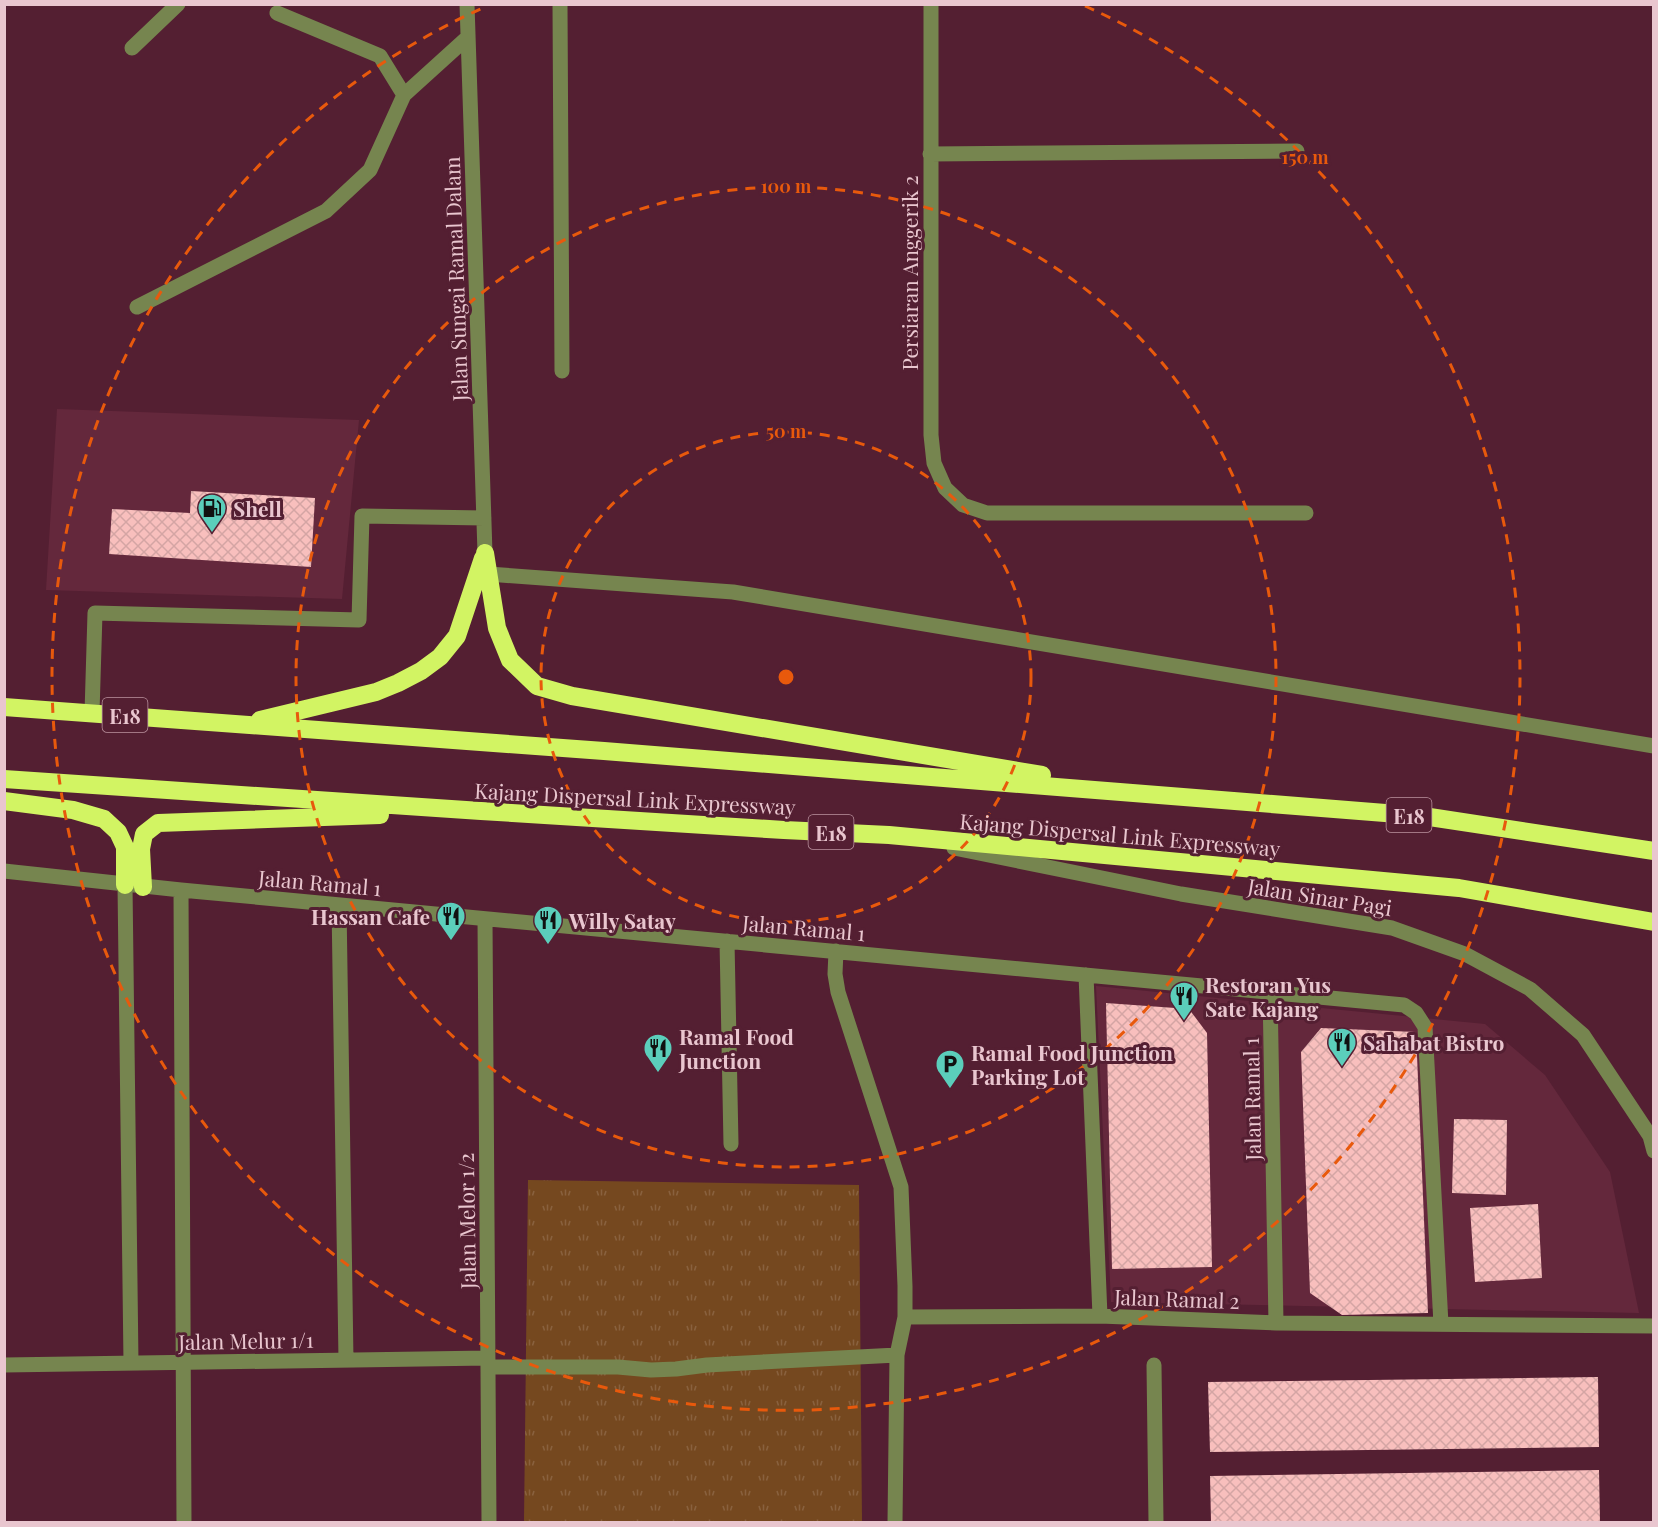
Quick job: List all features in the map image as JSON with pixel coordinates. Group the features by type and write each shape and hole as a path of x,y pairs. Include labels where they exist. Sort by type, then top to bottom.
{"highway":[{"path":"485,553 497,628 510,660 537,686 572,696 1162,795"},
{"path":"246,724 375,692 421,671 440,657 457,636 485,553"},
{"name":"Kajang Dispersal Link Expressway","path":"4,707 1423,816 1653,851"},
{"name":"Kajang Dispersal Link Expressway","path":"4,779 481,811 889,835 1459,888 1653,922"},
{"path":"4,801 73,810 104,819 118,832 125,847 134,886"},
{"path":"134,886 144,834 158,823 481,811"}],"street":[{"path":"132,48 178,4"},
{"name":"Jalan Sungai Ramal Dalam","path":"467,4 485,553"},
{"path":"560,4 562,371"},
{"name":"Persiaran Anggerik 2","path":"931,4 931,435 934,463 945,488 963,505 987,513 1306,513"},
{"path":"277,13 380,56 404,95"},
{"path":"137,307 326,211 370,170 404,95 468,37"},
{"path":"930,154 1297,151"},
{"path":"92,713 95,613 359,620 362,516 483,518"},
{"path":"488,574 733,591 1653,746"},
{"name":"Jalan Sinar Pagi","path":"889,835 1181,894 1392,928 1465,954 1530,988 1583,1035 1650,1136 1653,1151"},
{"name":"Jalan Ramal 1","path":"4,871 134,886 1270,992 1276,1323"},
{"path":"131,1363 134,886"},
{"path":"181,890 184,1522"},
{"path":"339,905 346,1360"},
{"name":"Jalan Melor 1/2","path":"484,918 489,1522"},
{"path":"727,941 731,1144"},
{"path":"836,951 835,974 838,992 901,1187 905,1317 897,1355 895,1522"},
{"path":"1086,975 1100,1316"},
{"path":"1270,992 1404,1005 1416,1013 1425,1027 1441,1324"},
{"name":"Jalan Ramal 2","path":"905,1317 1100,1316 1276,1323 1653,1326"},
{"name":"Jalan Melur 1/1","path":"4,1365 346,1360 488,1362 651,1370 897,1355"},
{"path":"1154,1365 1156,1522"}],"shaded area":[{"path":"57,409 359,420 342,599 46,590"},
{"path":"1096,986 1485,1024 1545,1075 1610,1172 1639,1313 1111,1302"}],"green space":[{"path":"528,1180 859,1185 862,1522 524,1522"}],"building":[{"name":"Shell","path":"191,491 315,498 311,567 109,554 112,509 190,513"},
{"path":"1106,1003 1189,1009 1207,1033 1212,1267 1112,1269"},
{"path":"1321,1028 1416,1032 1428,1313 1342,1315 1310,1293 1301,1052"},
{"path":"1454,1119 1507,1120 1506,1195 1452,1193"},
{"path":"1538,1204 1542,1278 1475,1282 1470,1208"},
{"path":"1598,1377 1599,1447 1210,1452 1208,1382"},
{"path":"1599,1470 1600,1522 1211,1522 1210,1476"}],"place":[{"name":"Shell","path":"212,534"},
{"name":"Hassan Cafe","path":"451,942"},
{"name":"Willy Satay","path":"548,946"},
{"name":"Restoran Yus Sate Kajang","path":"1184,1022"},
{"name":"Sahabat Bistro","path":"1342,1068"},
{"name":"Ramal Food Junction","path":"658,1074"},
{"name":"Ramal Food Junction Parking Lot","path":"950,1090"}]}
